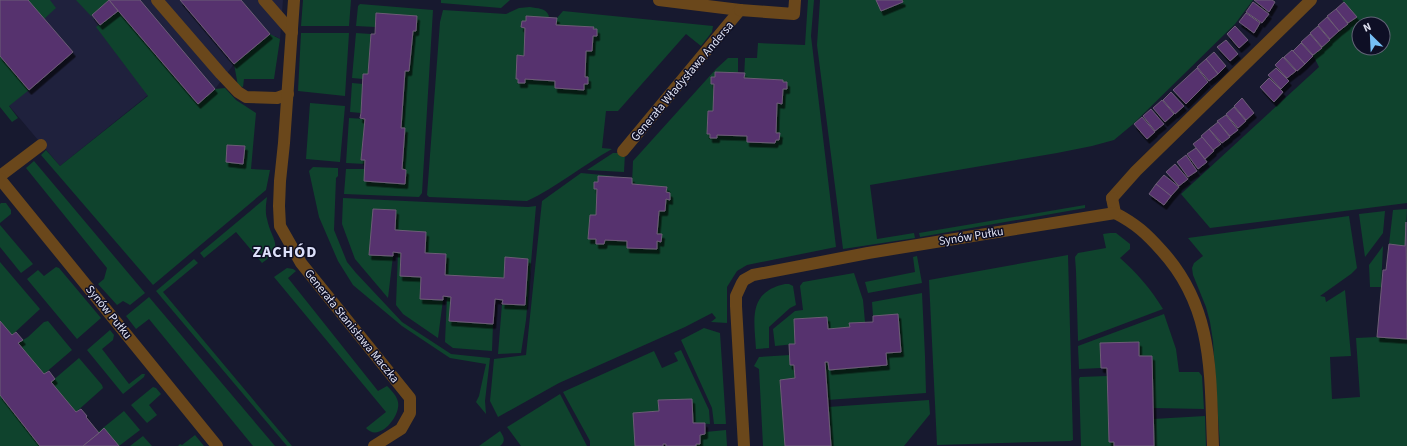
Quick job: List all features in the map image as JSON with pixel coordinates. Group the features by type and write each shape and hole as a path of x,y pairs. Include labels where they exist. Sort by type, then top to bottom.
{"street":[{"path":"157,0 238,92 246,97 277,98 288,94"},
{"path":"264,0 292,32"},
{"name":"Generała Stanisława Maczka","path":"294,0 288,94 280,181 280,226 301,263 410,398 410,413 401,429 374,446"},
{"name":"Generała Władysława Andersa","path":"659,0 740,10 794,14 794,0"},
{"path":"1213,446 1210,372 1207,349 1198,310 1181,274 1150,237 1133,223 1115,213 1112,198 1136,171 1311,0"},
{"name":"Generała Władysława Andersa","path":"623,151 740,10"},
{"path":"0,176 42,145"},
{"name":"Synów Pułku","path":"0,179 216,446"},
{"name":"Synów Pułku","path":"744,446 736,296 744,280 752,275 841,258 1115,213"}],"shaded area":[{"path":"0,0 283,0 280,39 275,36 234,64 215,89 198,104 173,75 60,166 0,95"}],"green space":[{"path":"28,0 50,0 56,8 44,19"},
{"path":"76,0 109,0 91,16"},
{"path":"303,0 351,0 349,26 301,26"},
{"path":"441,0 510,0 501,8 441,3"},
{"path":"808,0 814,0 811,36 836,247 747,265 737,271 727,287 727,323 711,322 716,318 712,313 685,327 559,383 498,417 490,401 494,359 526,355 542,201 581,173 613,176 614,177 598,176 596,215 590,215 588,239 596,239 597,244 604,244 605,240 627,241 627,248 656,249 657,241 661,241 662,234 657,234 659,211 665,211 666,199 670,199 670,193 666,192 667,187 632,184 633,161 716,69 728,58 738,58 738,72 715,72 715,77 711,77 711,84 714,84 713,111 708,111 707,134 710,134 710,138 717,138 717,135 747,136 747,142 775,143 776,140 779,140 780,133 776,133 777,103 782,104 783,89 787,89 787,83 783,82 783,80 744,78 745,58 757,58 758,43 805,45"},
{"path":"820,0 876,0 881,11 903,3 902,0 1253,0 1235,24 1132,125 1114,140 1057,153 870,185 877,239 914,233 915,238 843,249 817,45"},
{"path":"1342,0 1407,0 1407,203 1210,228 1181,194 1319,67 1313,55 1351,22 1351,56 1391,56 1391,16 1356,16"},
{"path":"360,4 433,10 422,193 419,197 344,194 346,169 365,169 405,184 406,170 402,169 405,128 401,128 405,71 409,71 413,31 416,30 417,17 376,13 375,27 356,26 358,6"},
{"path":"530,7 543,10 549,16 548,18 526,16 526,21 522,21 521,27 525,28 524,56 517,55 516,79 518,79 518,83 525,83 525,79 555,81 555,88 584,90 584,84 588,84 588,77 585,77 586,51 592,51 593,36 597,36 597,29 593,29 593,27 556,25 557,18 563,11 713,26 712,32 701,46 686,34 618,111 606,111 602,148 612,149 549,189 527,201 429,197 427,195 440,22 443,10 506,14 519,8"},
{"path":"118,11 198,104 215,89 225,88 236,100 256,113 251,169 270,170 266,190 153,285 41,155 46,150 60,166 148,96 96,27"},
{"path":"301,33 349,33 345,96 298,91"},
{"path":"356,33 371,34 368,74 363,79 352,78"},
{"path":"270,34 280,39 274,79 244,79 243,87 238,86 234,64"},
{"path":"0,56 29,90 9,106 18,118 12,122 0,107"},
{"path":"352,83 363,84 361,113 350,112"},
{"path":"310,103 345,106 340,162 306,159"},
{"path":"349,118 365,119 361,159 365,160 365,164 346,163"},
{"path":"613,153 625,153 624,172 587,170"},
{"path":"34,161 145,293 130,305 123,301 117,305 98,284 104,279 107,268 26,168"},
{"path":"313,167 338,168 338,176 336,178 334,230 347,262 356,273 402,322 451,354 490,358 485,401 486,414 476,402 479,396 486,364 450,358 402,326 353,285 338,261 319,217 309,171"},
{"path":"267,197 266,216 275,243 275,248 269,257 262,263 236,232 204,258 200,253"},
{"path":"343,198 528,207 536,206 526,320 521,353 498,354 502,304 525,305 528,259 505,257 504,278 445,275 446,254 425,253 395,230 396,210 373,209 370,254 393,256 388,298 355,259 342,224"},
{"path":"6,203 11,210 11,214 0,223 0,204"},
{"path":"1085,205 1085,208 920,237 919,233"},
{"path":"1407,209 1405,246 1389,244 1393,210"},
{"path":"1385,211 1383,233 1365,257 1359,214"},
{"path":"1349,216 1357,268 1320,296 1325,297 1326,302 1345,290 1351,356 1330,357 1332,399 1360,397 1356,338 1377,337 1407,339 1407,446 1220,446 1213,341 1206,307 1193,275 1192,268 1194,263 1203,256 1188,238"},
{"path":"0,225 33,264 21,273 0,247"},
{"path":"1116,233 1130,244 1130,249 1120,258 1132,269 1154,295 1163,309 1078,341 1075,257 1078,253 1106,248 1103,234"},
{"path":"1383,246 1381,287 1370,287 1369,265"},
{"path":"398,252 401,253 400,276 421,277 420,299 443,300 438,338 403,314 396,305"},
{"path":"1068,255 1073,440 937,445 929,280"},
{"path":"917,256 922,283 868,293 865,282 915,272 913,257"},
{"path":"194,259 198,263 163,292 292,446 287,446 156,291"},
{"path":"0,262 40,309 12,335 0,321"},
{"path":"56,267 59,268 101,318 77,339 27,279 38,270 44,276"},
{"path":"287,268 296,271 288,278 378,391 387,386 394,393 398,402 398,408 393,420 383,430 371,432 366,428 386,412 274,277"},
{"path":"854,273 863,300 865,322 850,323 850,327 828,329 827,317 794,319 795,344 775,346 773,329 795,311 803,310 800,286 803,282"},
{"path":"785,284 793,286 796,305 790,308 769,327 769,348 756,349 754,327 756,308 759,300 765,293 773,288"},
{"path":"922,293 926,393 827,400 825,362 828,362 829,370 887,365 886,353 901,352 898,314 873,316 872,302"},
{"path":"447,296 451,297 449,321 493,324 492,351 453,348 445,342"},
{"path":"149,297 275,446 253,446 149,319 136,329 126,316"},
{"path":"1164,314 1176,349 1179,372 1199,372 1202,376 1204,409 1153,408 1152,356 1139,356 1138,342 1100,344 1101,368 1079,369 1078,346"},
{"path":"48,321 72,350 44,374 18,343 28,337 44,322"},
{"path":"704,328 720,333 726,424 714,424 712,408 681,340"},
{"path":"110,330 114,335 113,340 102,349 129,384 142,374 145,374 144,377 123,394 87,350"},
{"path":"681,350 709,410 710,424 693,423 692,399 658,400 659,411 633,413 635,446 590,446 590,441 563,392 654,351 662,368 678,361 674,353"},
{"path":"790,355 790,365 794,365 795,378 780,380 785,446 763,446 759,369 754,366 759,357"},
{"path":"79,358 103,388 76,412 51,382"},
{"path":"1107,376 1109,442 1114,442 1114,446 1081,446 1079,379 1080,377"},
{"path":"153,387 156,388 161,394 149,405 157,415 147,423 131,405"},
{"path":"560,394 587,446 521,446 507,427"},
{"path":"0,395 40,446 0,446"},
{"path":"929,400 930,414 904,446 831,446 828,407"},
{"path":"124,411 140,430 119,446 98,432"},
{"path":"1205,416 1206,446 1154,446 1153,419"},
{"path":"726,430 727,446 696,446 696,444 700,444 700,435 705,434 705,432"},
{"path":"500,431 504,439 500,446 479,446"},
{"path":"195,435 204,446 178,446 180,444 182,445"},
{"path":"143,436 152,446 130,446"}],"building":[{"path":"0,0 28,0 73,52 29,90 0,56"},
{"path":"109,0 140,0 215,89 198,104"},
{"path":"109,0 118,11 100,25 92,15"},
{"path":"180,0 241,0 270,34 234,64"},
{"path":"876,0 902,0 903,2 881,11"},
{"path":"1254,0 1272,0 1275,2 1269,12"},
{"path":"1253,2 1269,14 1262,23 1246,12"},
{"path":"1344,2 1356,16 1351,16 1351,21 1348,23 1336,9"},
{"path":"1336,9 1348,24 1339,31 1327,16"},
{"path":"376,13 417,16 416,31 413,31 409,71 405,71 401,128 405,128 402,169 406,170 405,184 364,181 365,160 361,160 365,119 360,118 363,74 368,74 371,34 375,34"},
{"path":"1246,13 1260,23 1254,33 1239,22"},
{"path":"526,16 557,18 556,25 594,27 593,29 597,29 597,36 593,36 592,51 586,51 585,77 588,77 588,84 584,84 584,90 555,88 555,81 525,79 525,83 518,83 518,79 516,79 517,55 524,56 525,28 521,27 522,21 526,21"},
{"path":"1327,17 1339,31 1330,39 1318,25"},
{"path":"1235,26 1248,40 1239,48 1227,34"},
{"path":"1318,26 1330,40 1322,47 1310,33"},
{"path":"1310,34 1322,48 1313,55 1301,42"},
{"path":"1226,40 1238,54 1230,61 1217,47"},
{"path":"1301,43 1313,56 1305,64 1293,51"},
{"path":"1292,50 1305,64 1297,71 1284,57"},
{"path":"1214,52 1226,66 1218,74 1206,59"},
{"path":"1283,57 1296,71 1287,78 1275,65"},
{"path":"1206,59 1218,74 1209,81 1197,67"},
{"path":"1197,68 1208,82 1186,104 1173,90"},
{"path":"1276,68 1289,81 1281,89 1268,75"},
{"path":"715,72 745,73 744,78 783,80 783,82 787,82 787,89 783,89 782,104 777,103 776,133 780,133 779,140 776,140 775,143 747,142 747,136 717,135 717,138 710,138 710,134 707,134 708,111 713,111 714,84 711,84 711,77 715,77"},
{"path":"1269,78 1283,92 1274,102 1260,87"},
{"path":"1171,92 1184,106 1175,114 1163,100"},
{"path":"1242,98 1254,113 1246,120 1234,106"},
{"path":"1162,100 1174,114 1165,122 1153,108"},
{"path":"1234,107 1246,121 1238,128 1226,114"},
{"path":"1151,109 1164,124 1155,131 1143,116"},
{"path":"1226,115 1238,130 1230,136 1217,121"},
{"path":"1142,117 1155,132 1147,139 1134,124"},
{"path":"1218,122 1230,137 1222,143 1209,129"},
{"path":"1209,129 1221,144 1213,150 1201,136"},
{"path":"1202,137 1214,151 1205,159 1193,144"},
{"path":"227,145 245,146 243,164 226,162"},
{"path":"1196,148 1207,162 1198,169 1187,154"},
{"path":"1186,155 1197,171 1188,177 1177,162"},
{"path":"1175,164 1188,179 1179,186 1166,172"},
{"path":"1164,175 1179,187 1171,196 1156,184"},
{"path":"598,176 632,178 632,184 667,187 666,192 670,193 670,200 666,199 665,211 659,211 657,234 662,234 661,242 657,241 657,249 627,248 627,241 605,240 604,244 596,244 596,239 588,239 590,215 596,215 597,189 594,189 594,182 598,182"},
{"path":"1156,184 1171,196 1164,205 1149,194"},
{"path":"373,209 396,210 395,230 426,232 425,253 446,254 445,275 504,278 505,257 528,259 525,305 502,304 503,300 495,299 493,324 449,321 451,297 443,296 443,300 420,299 421,277 400,276 401,253 393,252 393,256 369,255"},
{"path":"1406,222 1407,339 1377,337 1383,270 1386,270 1389,244 1405,246"},
{"path":"898,314 901,352 886,353 887,365 829,370 828,362 825,362 831,446 785,446 780,380 795,378 794,365 790,365 789,344 795,344 794,319 827,317 828,329 850,327 849,323 873,322 873,316"},
{"path":"0,321 12,335 16,332 23,340 18,343 44,374 49,371 55,379 51,382 76,412 81,409 99,433 83,446 40,446 0,395"},
{"path":"1139,342 1139,356 1152,356 1154,446 1114,446 1114,442 1109,442 1107,368 1101,368 1100,343"},
{"path":"692,399 693,423 705,423 705,434 700,435 700,444 696,444 696,446 666,446 666,444 663,444 663,446 635,446 633,413 659,411 658,400"},
{"path":"104,428 119,446 83,446 99,433"}],"district":[{"name":"ZACHÓD","path":"285,251"}]}
